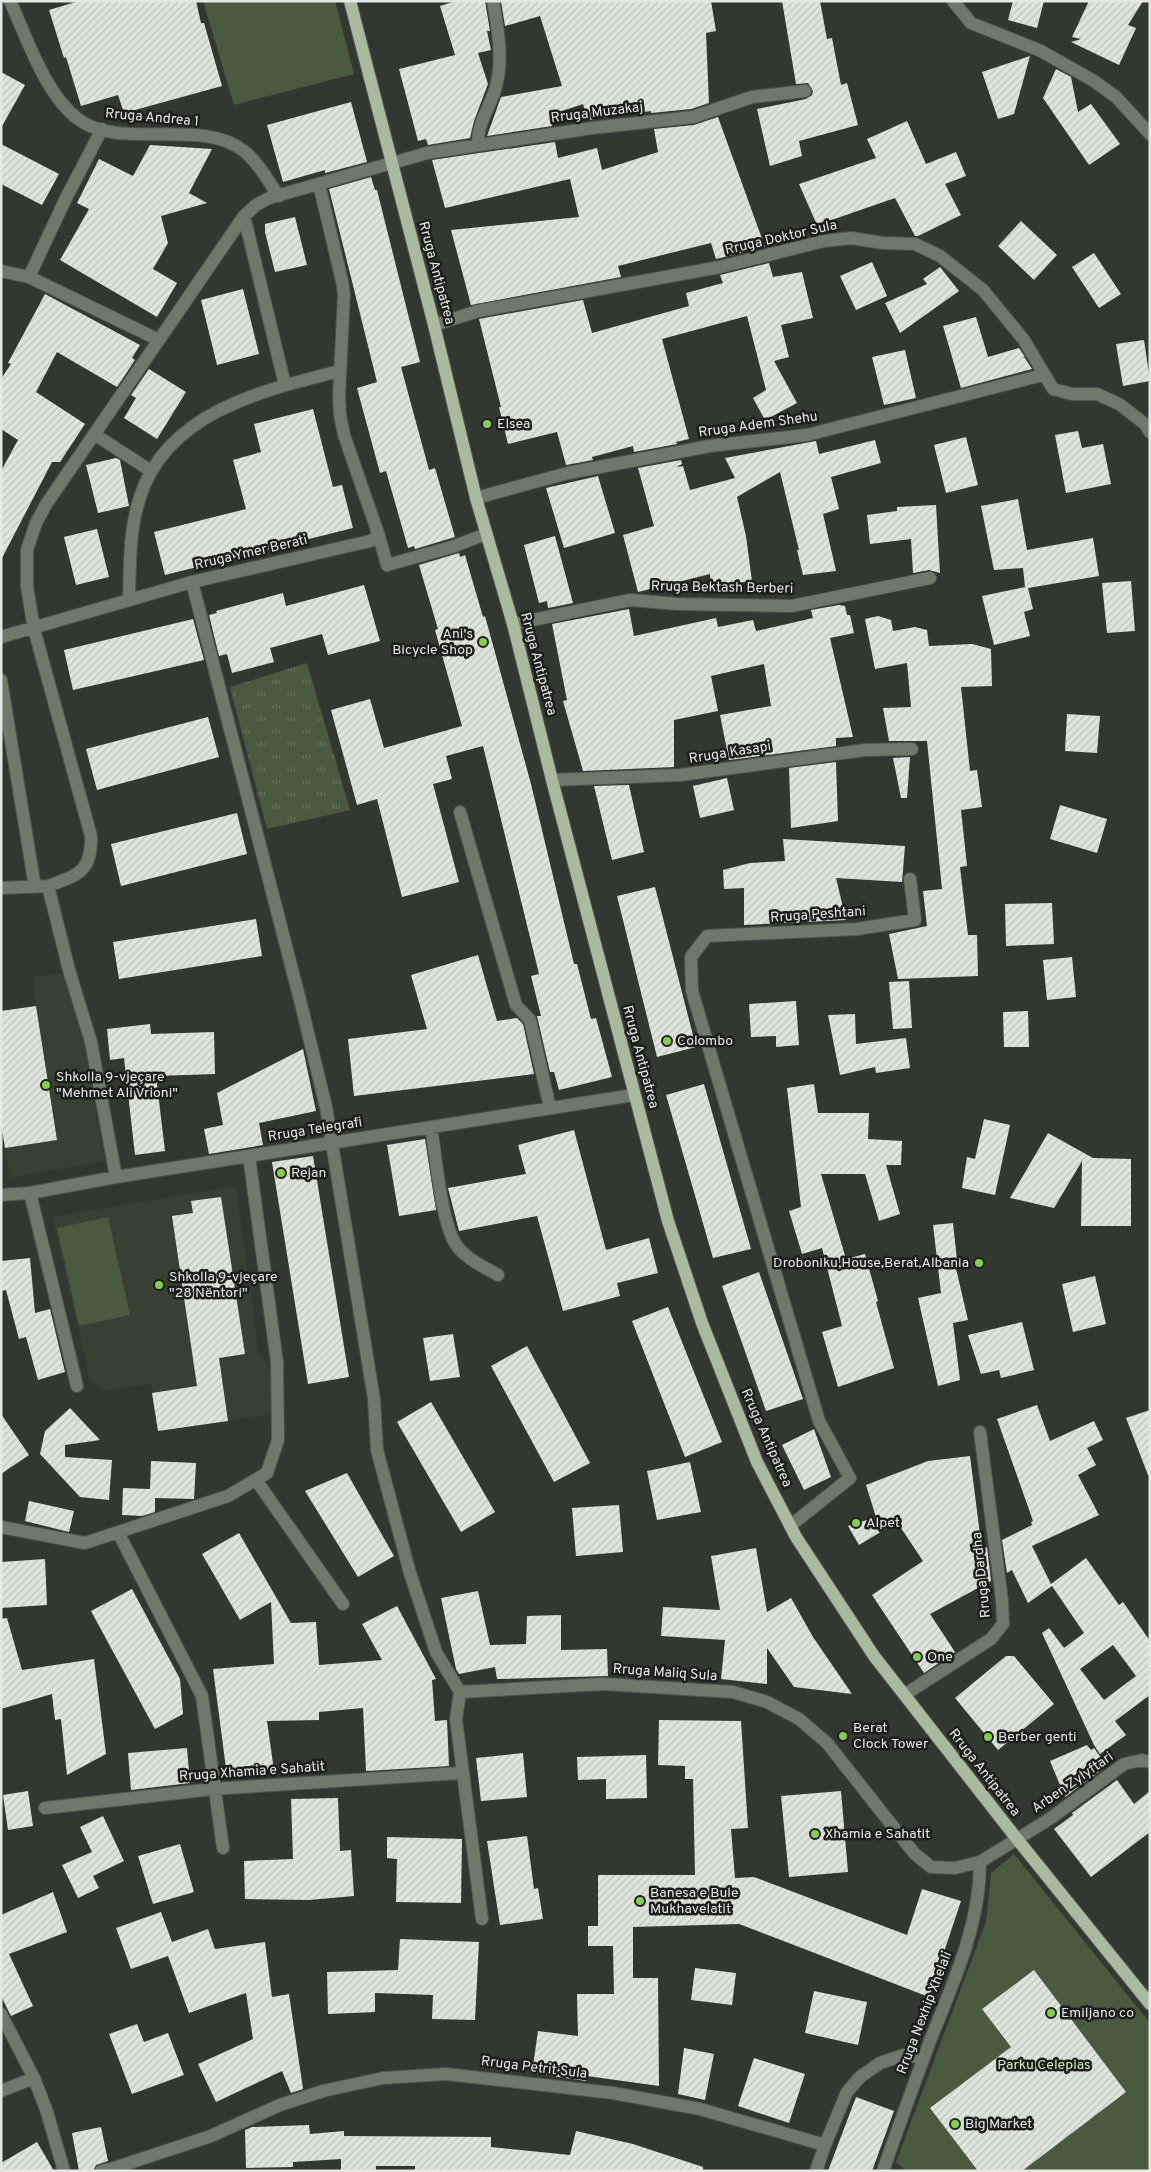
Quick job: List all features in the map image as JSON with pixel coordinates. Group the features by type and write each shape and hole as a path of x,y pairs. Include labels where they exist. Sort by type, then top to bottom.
{"main road":[{"name":"Rruga Antipatrea","path":"350,1 434,325 476,498 513,624 668,1221 702,1324 757,1462 790,1526 853,1625 904,1695 1017,1840 1150,2004"}],"street":[{"name":"Rruga Andrea 1","path":"10,1 45,76 59,99 80,120 102,129 218,138 244,151 279,196"},
{"path":"478,145 478,130 496,88 499,71 500,50 493,1"},
{"path":"953,1 971,24 1041,51 1094,81 1116,98 1150,134"},
{"name":"Rruga Muzakaj","path":"244,216 256,205 279,196 427,153 693,117 738,101 805,91"},
{"path":"29,277 66,198 102,129"},
{"path":"319,184 342,281 344,310 340,371 340,416 344,435 387,565 452,547 486,534"},
{"path":"244,216 285,385"},
{"path":"1,888 42,886 73,877 87,866 92,850 91,836 34,629 27,588 27,550 36,523 47,503 244,216"},
{"name":"Rruga Doktor Sula","path":"434,325 478,311 720,268 824,241 851,238 883,243 915,244 940,256 982,290 1024,340 1053,390 1072,394 1097,394 1119,404 1145,424 1150,432"},
{"path":"1,271 29,277 158,340"},
{"path":"129,600 133,524 140,497 151,471 164,450 183,433 215,413 246,398 285,385 340,371"},
{"name":"Rruga Adem Shehu","path":"476,498 568,473 700,448 807,435 1043,375"},
{"path":"94,434 151,471"},
{"name":"Rruga Ymer Berati","path":"1,638 192,582 370,541 378,536"},
{"name":"Rruga Bektash Berberi","path":"513,624 630,600 678,604 792,606 930,578"},
{"path":"192,582 301,1004 332,1142 374,1400 377,1450 410,1573 436,1652 460,1692 456,1719 482,1919"},
{"path":"1,680 42,886 91,1042 116,1177"},
{"name":"Rruga Kasapi","path":"552,780 680,775 865,750 912,749"},
{"path":"460,812 516,1005 530,1020 550,1108"},
{"name":"Rruga Peshtani","path":"790,1526 850,1478 820,1422 692,991 691,957 707,936 857,929 915,920 910,879"},
{"name":"Rruga Telegrafi","path":"1,1195 30,1193 116,1177 634,1094"},
{"path":"431,1127 447,1223 456,1244 474,1260 498,1276"},
{"path":"1,1527 85,1543 228,1496 267,1474 278,1440 277,1362 250,1156"},
{"path":"30,1193 77,1386"},
{"name":"Rruga Dardha","path":"904,1695 991,1639 1003,1624 1002,1600 980,1432"},
{"path":"256,1480 343,1604"},
{"path":"118,1532 202,1696 213,1789 223,1848"},
{"name":"Rruga Maliq Sula","path":"460,1692 604,1684 733,1692 767,1702 799,1719 827,1743 914,1853 932,1867 955,1868 980,1862 1017,1840"},
{"name":"Arben Zylyftari","path":"1017,1840 1051,1818 1124,1764 1142,1760 1150,1762"},
{"name":"Rruga Xhamia e Sahatit","path":"45,1808 213,1789 462,1773"},
{"name":"Rruga Nexhip Xhelali","path":"885,2169 924,2058 963,1958 975,1918 980,1888 980,1862"},
{"path":"1,2014 34,2078 58,2145 64,2171"},
{"path":"816,2171 847,2092 860,2076 880,2063 904,2055 924,2058"},
{"name":"Rruga Petrit Sula","path":"101,2171 132,2163 211,2136 280,2104 322,2091 383,2078 446,2074 613,2093 700,2109 825,2145"},
{"path":"1,2091 34,2078"}],"shaded area":[{"name":"Shkolla 9-vjeçare \"Mehmet Ali Vrioni\"","path":"63,973 84,1045 105,1161 10,1178 1,1124 1,1011 36,1006 33,977"},
{"name":"Shkolla 9-vjeçare \"28 Nëntori\"","path":"236,1186 259,1353 274,1374 271,1414 158,1431 151,1384 103,1390 90,1380 52,1217"}],"green space":[{"path":"203,1 335,1 354,74 234,105"},
{"path":"307,663 350,810 267,829 230,687"},
{"path":"108,1217 130,1315 79,1326 57,1228"},
{"name":"Parku Celepias","path":"1014,1854 1150,2023 1150,2171 906,2171 896,2162 986,1922 991,1873"}],"building":[{"path":"79,1 196,1 201,23 204,23 222,86 124,113 118,95 81,106 49,10"},
{"path":"456,1 485,1 490,31 487,31 491,50 478,53 488,84 474,121 470,138 428,145 426,139 418,141 399,69 455,55 440,6"},
{"path":"501,1 711,1 716,31 706,33 709,103 691,109 651,113 651,111 588,120 583,104 550,115 552,126 487,136 501,97 562,86 540,16 505,26"},
{"path":"782,1 820,1 827,39 832,38 841,85 847,83 858,125 799,141 802,156 770,166 757,109 806,99 812,95 813,91 808,83 796,84"},
{"path":"1013,1 1044,1 1037,28 1008,20"},
{"path":"1089,1 1143,1 1128,25 1136,28 1119,65 1071,42 1081,39 1072,37"},
{"path":"1030,56 1014,114 998,119 982,72"},
{"path":"1056,69 1071,77 1078,112 1091,104 1120,144 1089,165 1043,98"},
{"path":"1,72 25,85 1,128"},
{"path":"351,102 367,162 325,173 325,170 283,182 267,125"},
{"path":"718,117 765,247 716,259 711,243 618,266 621,277 471,305 451,230 579,217 570,179 445,208 432,160 555,142 558,158 597,148 602,170 658,152 654,129 694,125"},
{"path":"907,121 926,164 956,152 966,176 945,184 961,215 915,236 895,198 817,225 799,184 876,158 867,139"},
{"path":"1,144 59,174 42,205 1,184"},
{"path":"150,145 212,149 189,193 207,203 161,216 168,243 153,269 177,283 157,317 60,260 89,209 77,203 99,159 133,176"},
{"path":"371,177 375,190 377,190 420,362 401,367 429,470 435,468 455,537 415,549 414,546 408,548 386,471 380,473 357,388 377,382 329,189"},
{"path":"295,217 307,265 275,272 265,232 265,224"},
{"path":"1021,221 1057,255 1034,280 998,246"},
{"path":"1094,253 1121,294 1099,308 1072,267"},
{"path":"872,262 887,296 856,310 840,276"},
{"path":"769,263 773,277 802,272 813,318 781,325 789,357 774,361 797,403 765,420 753,398 766,390 747,316 662,339 689,439 676,442 677,444 634,452 633,446 592,457 593,460 566,465 557,432 508,444 499,407 501,407 479,319 583,300 592,333 689,306 686,293 723,283 720,275"},
{"path":"940,267 959,291 900,333 885,303 927,284 923,279"},
{"path":"243,289 259,354 217,365 201,300"},
{"path":"45,294 140,345 132,358 135,360 117,387 57,352 36,392 85,424 60,462 52,462 1,560 1,471 18,440 1,429 1,379 11,364 8,363"},
{"path":"976,317 988,357 1019,348 1025,357 1023,358 1025,358 1032,369 961,388 943,326"},
{"path":"1144,340 1150,381 1123,386 1116,344"},
{"path":"905,350 916,398 884,405 872,357"},
{"path":"149,369 186,392 157,439 124,418 136,398 131,395"},
{"path":"313,409 333,487 342,485 353,528 165,575 154,532 246,509 233,460 261,452 254,424"},
{"path":"1078,431 1082,448 1103,444 1111,484 1066,493 1055,435"},
{"path":"966,437 978,485 946,493 934,445"},
{"path":"875,440 881,463 831,477 839,509 823,514 836,571 803,575 797,550 799,550 780,472 737,497 746,536 752,581 711,586 710,574 638,592 623,535 654,526 638,468 681,460 682,464 676,467 683,466 690,490 735,478 725,458 816,441 819,454"},
{"path":"116,458 120,460 129,506 98,513 86,465"},
{"path":"598,476 615,533 564,548 546,488"},
{"path":"1018,499 1027,550 1093,538 1099,576 1028,588 1033,609 1024,612 1030,636 994,645 982,596 1025,587 1023,568 994,570 981,506"},
{"path":"936,505 940,573 929,570 913,573 911,539 870,544 867,515 897,511 897,507"},
{"path":"97,529 109,577 76,585 64,537"},
{"path":"555,536 573,603 548,608 547,601 539,603 524,545"},
{"path":"459,553 460,557 465,555 483,617 485,616 531,784 574,964 577,964 591,1019 596,1018 612,1077 559,1090 554,1072 550,1072 537,1016 541,1016 531,976 539,974 483,746 446,756 452,779 433,784 459,882 402,897 377,799 357,805 331,710 370,699 384,748 462,726 435,630 438,629 419,565"},
{"path":"1131,581 1135,631 1107,633 1102,583"},
{"path":"364,585 380,641 328,655 322,634 270,648 274,662 232,673 227,654 219,656 209,615 217,613 216,611 283,593 286,606"},
{"path":"839,605 845,606 847,615 850,615 854,633 830,638 853,737 836,738 836,746 729,760 720,715 771,706 764,664 711,676 718,711 674,720 674,767 583,771 563,701 567,700 552,624 629,609 634,636 716,618 718,627 753,620 756,631 813,618 811,610"},
{"path":"878,616 891,620 893,631 915,627 927,630 929,646 972,644 991,649 992,686 961,687 970,771 977,770 982,807 961,810 967,866 960,867 968,935 977,935 978,976 898,979 889,934 927,926 923,891 942,889 927,741 889,741 883,708 911,707 907,663 875,669 865,619"},
{"path":"193,619 204,660 73,690 64,650"},
{"path":"1067,714 1100,716 1097,753 1065,751"},
{"path":"208,717 219,757 97,790 86,749"},
{"path":"910,757 907,798 901,798 893,758"},
{"path":"836,762 838,821 791,828 789,768"},
{"path":"727,778 734,810 700,818 693,786"},
{"path":"629,785 644,852 612,860 594,786"},
{"path":"1060,805 1107,819 1097,853 1050,839"},
{"path":"237,813 247,854 121,886 111,844"},
{"path":"783,839 905,846 902,882 836,878 846,920 744,925 744,888 724,889 723,870 750,863 785,861"},
{"path":"655,887 696,1047 657,1057 617,896"},
{"path":"1052,903 1054,944 1006,946 1005,904"},
{"path":"256,919 262,956 119,979 113,942"},
{"path":"478,955 497,1021 517,1018 523,1024 534,1074 354,1096 348,1039 427,1029 411,975"},
{"path":"1072,957 1076,997 1047,1000 1043,960"},
{"path":"909,981 912,1028 893,1029 889,982"},
{"path":"796,1001 799,1045 776,1047 776,1036 751,1037 749,1004"},
{"path":"36,1006 57,1140 5,1148 1,1124 1,1011"},
{"path":"1028,1011 1029,1047 1004,1047 1003,1012"},
{"path":"855,1014 856,1044 906,1038 910,1068 876,1073 875,1067 840,1075 828,1015"},
{"path":"150,1024 151,1034 214,1032 215,1074 156,1076 165,1151 135,1155 124,1058 110,1060 107,1029"},
{"path":"303,1049 316,1111 259,1123 263,1145 209,1154 204,1129 223,1125 217,1093"},
{"path":"704,1084 751,1249 713,1258 666,1095"},
{"path":"814,1084 818,1113 869,1113 868,1139 902,1141 901,1165 886,1165 900,1214 879,1221 865,1174 821,1174 846,1259 865,1254 894,1368 838,1387 822,1332 842,1326 822,1248 802,1254 789,1211 801,1207 787,1088"},
{"path":"984,1119 1010,1125 995,1195 962,1188 967,1157 975,1159"},
{"path":"574,1130 606,1250 649,1238 658,1273 617,1283 620,1296 563,1311 537,1216 459,1231 448,1188 526,1174 518,1145"},
{"path":"1048,1133 1093,1158 1131,1159 1131,1226 1081,1226 1082,1161 1054,1208 1010,1198"},
{"path":"425,1139 436,1210 399,1216 387,1145"},
{"path":"313,1156 349,1377 308,1384 272,1162"},
{"path":"221,1197 245,1354 219,1358 228,1421 158,1431 152,1393 197,1386 172,1216 193,1213 191,1201"},
{"path":"953,1223 957,1260 954,1260 968,1320 953,1323 960,1380 938,1386 918,1298 941,1293 933,1225"},
{"path":"30,1258 35,1313 50,1309 65,1372 38,1380 26,1337 19,1339 6,1290 1,1291 1,1261"},
{"path":"759,1272 803,1399 766,1411 722,1286"},
{"path":"1095,1276 1106,1324 1073,1332 1062,1284"},
{"path":"668,1307 722,1442 685,1457 632,1321"},
{"path":"1022,1322 1034,1370 1001,1378 999,1370 981,1374 968,1335"},
{"path":"453,1334 460,1377 430,1381 423,1338"},
{"path":"527,1346 590,1463 554,1482 491,1366"},
{"path":"431,1402 495,1512 461,1532 397,1422"},
{"path":"1037,1405 1050,1441 1094,1421 1103,1440 1087,1448 1096,1465 1078,1475 1099,1515 1032,1546 1051,1584 1086,1558 1119,1605 1123,1602 1150,1641 1150,1695 1115,1721 1126,1735 1100,1754 1094,1745 1042,1633 1049,1628 1064,1648 1084,1633 1052,1586 1028,1603 1012,1570 1007,1573 1002,1540 1032,1525 1031,1522 1033,1521 997,1419","holes":["1113,1645 1136,1676 1104,1700 1080,1669"]},
{"path":"70,1408 100,1440 65,1445 65,1457 112,1460 109,1500 80,1497 40,1454 45,1431"},
{"path":"1150,1410 1150,1475 1148,1475 1126,1418"},
{"path":"1,1414 29,1455 1,1474"},
{"path":"814,1429 831,1477 804,1490 782,1445"},
{"path":"970,1456 982,1550 987,1547 991,1581 930,1614 955,1652 924,1673 872,1595 923,1561 897,1522 859,1545 848,1526 876,1517 866,1485 928,1461"},
{"path":"151,1461 196,1463 194,1499 155,1498 155,1512 142,1516 122,1515 123,1488 150,1489"},
{"path":"690,1462 701,1512 657,1520 647,1471"},
{"path":"347,1473 394,1556 358,1577 305,1491"},
{"path":"29,1501 74,1511 69,1532 25,1521"},
{"path":"619,1505 623,1552 576,1556 572,1508"},
{"path":"239,1533 291,1623 316,1622 319,1665 382,1660 362,1624 397,1606 436,1679 432,1680 435,1721 447,1720 449,1766 366,1771 363,1708 319,1712 319,1720 267,1721 274,1770 227,1776 213,1669 274,1664 271,1602 240,1620 202,1554"},
{"path":"756,1548 767,1612 791,1598 813,1637 852,1694 794,1687 767,1648 767,1684 721,1679 725,1640 661,1636 663,1607 720,1610 711,1556"},
{"path":"45,1559 47,1605 1,1608 1,1562"},
{"path":"132,1589 180,1679 183,1714 155,1729 91,1611"},
{"path":"478,1591 490,1645 526,1644 527,1616 561,1615 561,1650 607,1649 608,1676 497,1679 495,1667 459,1674 456,1669 441,1598"},
{"path":"7,1618 22,1670 94,1659 106,1754 67,1775 61,1719 55,1720 52,1694 1,1709 1,1619"},
{"path":"1006,1656 1014,1656 1054,1704 998,1750 955,1698"},
{"path":"659,1720 741,1721 748,1828 731,1829 735,1878 754,1877 907,1935 922,1889 961,1901 929,1997 739,1924 633,1927 633,1978 658,1978 659,2086 587,2076 586,2081 532,2073 538,2031 578,2036 577,1994 614,1994 613,1946 588,1946 588,1926 598,1926 598,1875 695,1875 693,1779 685,1779 685,1766 658,1765"},
{"path":"1087,1745 1091,1750 1094,1748 1107,1766 1065,1797 1050,1761"},
{"path":"187,1748 190,1783 131,1790 128,1753"},
{"path":"523,1753 527,1797 481,1801 476,1758"},
{"path":"646,1755 647,1798 606,1799 606,1779 578,1780 577,1757"},
{"path":"1117,1780 1134,1804 1150,1791 1150,1832 1091,1877 1054,1829 1073,1815 1072,1813"},
{"path":"28,1791 33,1826 8,1830 3,1795"},
{"name":"Xhamia e Sahatit","path":"841,1791 848,1872 789,1877 781,1796"},
{"path":"338,1798 340,1851 351,1850 354,1896 309,1900 245,1899 244,1861 293,1859 291,1799"},
{"path":"103,1816 124,1861 93,1876 99,1888 78,1898 62,1865 92,1852 80,1827"},
{"path":"527,1836 534,1889 538,1888 543,1919 500,1925 487,1841"},
{"path":"387,1837 462,1839 461,1903 396,1902 397,1859 387,1858"},
{"path":"180,1844 194,1892 153,1904 138,1856"},
{"path":"53,1892 67,1932 9,1954 33,2006 11,2016 1,1996 1,1915"},
{"path":"161,1912 172,1942 208,1929 215,1949 265,1942 272,1997 289,1994 303,2089 291,2093 282,2071 216,2102 198,2064 253,2039 246,1993 189,2013 168,1956 131,1969 116,1928"},
{"path":"400,1939 479,1942 475,2020 432,2019 433,1995 375,1993 375,2012 328,2014 327,1972 398,1970"},
{"path":"695,1968 736,1973 732,2005 691,2000"},
{"path":"1034,1970 1126,2092 1022,2171 978,2171 930,2108 1011,2047 982,2009"},
{"path":"814,1991 867,2002 858,2045 805,2033"},
{"path":"137,2024 144,2042 168,2033 184,2075 132,2094 109,2034"},
{"path":"684,2048 714,2054 705,2100 678,2094"},
{"path":"754,2058 805,2074 789,2123 738,2106"},
{"path":"856,2097 894,2111 872,2171 828,2171"},
{"path":"309,2125 310,2134 344,2131 344,2136 491,2137 491,2147 570,2155 576,2131 633,2144 703,2167 703,2171 415,2171 415,2166 376,2166 376,2171 341,2171 341,2159 293,2162 293,2167 246,2168 245,2130 252,2127"},
{"path":"101,2127 108,2161 96,2165 93,2171 79,2171 72,2133"},
{"path":"37,2142 54,2171 1,2171 1,2163"}],"place":[{"name":"Elsea","path":"487,424"},
{"name":"Ani's Bicycle Shop","path":"483,642"},
{"name":"Colombo","path":"667,1041"},
{"name":"Shkolla 9-vjeçare \"Mehmet Ali Vrioni\"","path":"46,1085"},
{"name":"Rejan","path":"281,1173"},
{"name":"Droboniku,House,Berat,Albania","path":"979,1263"},
{"name":"Shkolla 9-vjeçare \"28 Nëntori\"","path":"159,1285"},
{"name":"Alpet","path":"856,1523"},
{"name":"One","path":"917,1657"},
{"name":"Berat Clock Tower","path":"843,1736"},
{"name":"Berber genti","path":"988,1737"},
{"name":"Xhamia e Sahatit","path":"815,1834"},
{"name":"Banesa e Bule Mukhavelatit","path":"640,1901"},
{"name":"Emiljano co","path":"1051,2013"},
{"name":"Big Market","path":"955,2124"}]}
